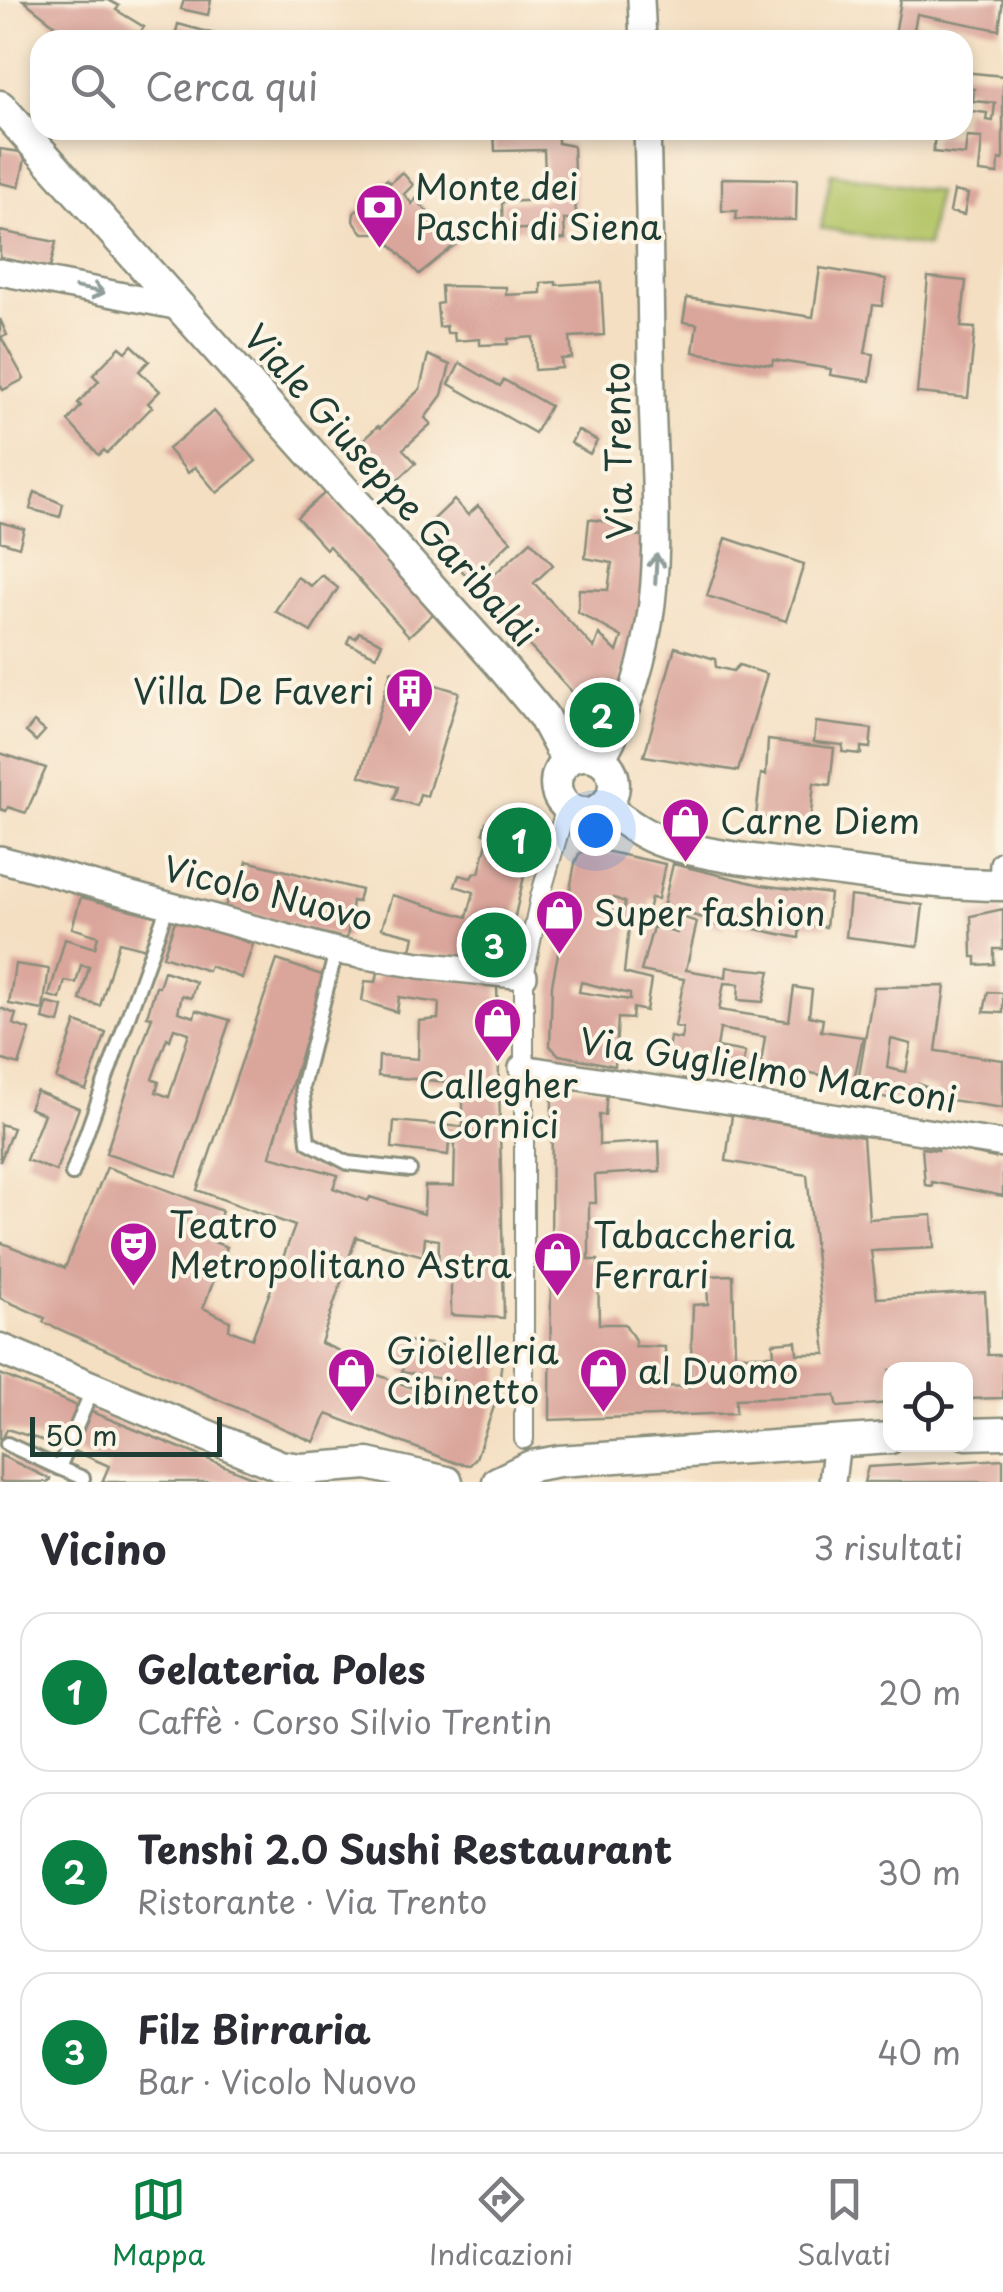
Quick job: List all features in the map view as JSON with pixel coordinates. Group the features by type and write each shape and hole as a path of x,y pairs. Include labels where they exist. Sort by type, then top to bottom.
{"street":[{"path":"641,0 642,30"},
{"name":"Viale Giuseppe Garibaldi","path":"0,106 30,139"},
{"name":"Viale Giuseppe Garibaldi","path":"31,140 543,716 567,761"},
{"name":"Via Trento","path":"602,760 630,704 655,599 656,485 646,140"},
{"path":"0,272 180,306"},
{"path":"587,755 602,760 612,772 612,796 604,806 587,814 566,807 555,784 560,768 567,761 587,755"},
{"path":"604,806 664,842 752,860 953,885 1002,885 1003,864"},
{"path":"566,807 540,897 524,976 517,1466 883,1439"},
{"name":"Vicolo Nuovo","path":"0,858 336,951 524,976"},
{"name":"Via Guglielmo Marconi","path":"522,1068 1003,1144"},
{"path":"0,1349 292,1474 302,1468 368,1464 447,1482"},
{"path":"973,1434 1003,1433"},
{"path":"832,1482 837,1442"}],"lane":[{"path":"72,1174 168,905"},
{"path":"336,951 302,1088 308,1142 348,1163 410,1170"},
{"path":"59,1468 93,1388"},
{"path":"6,1444 83,1478"}],"green space":[{"path":"831,173 937,192 927,247 821,228"}],"building":[{"path":"23,0 108,0 119,6 116,10 144,27 142,30 61,30"},
{"path":"184,0 211,0 208,15 181,9"},
{"path":"901,0 1003,0 999,30 917,14 914,30 896,30"},
{"path":"178,24 200,30 176,30"},
{"path":"973,73 1003,76 1003,160 999,159 998,174 979,172 982,138 973,137 973,111 987,113 986,120 993,121 995,103 973,101"},
{"path":"494,140 558,140 573,146 576,219 564,219 565,239 551,240 550,228 503,230 502,202 546,200 544,150 495,151"},
{"path":"934,140 967,140 965,155 933,152"},
{"path":"0,149 20,152 25,159 19,187 0,183"},
{"path":"402,172 413,185 404,194 412,204 416,199 456,244 419,274 380,233 363,233 353,221 354,213 363,205 360,202 387,179 390,183"},
{"path":"722,178 797,179 796,220 736,219 737,211 722,211"},
{"path":"954,191 968,194 964,215 950,212"},
{"path":"0,231 56,242 50,268 0,258"},
{"path":"820,268 886,279 882,306 873,305 865,353 874,354 870,381 830,375 831,369 773,360 772,365 693,352 697,324 683,322 687,298 813,317"},
{"path":"928,277 966,281 961,327 975,328 968,398 917,393"},
{"path":"601,282 604,335 570,337 572,358 561,359 562,368 535,370 533,337 508,339 508,344 480,345 480,339 455,341 454,333 447,333 446,326 439,327 437,304 442,303 441,286 506,287 506,295 541,293 541,283"},
{"path":"0,319 7,335 1,337 24,379 3,390 0,384"},
{"path":"132,345 149,361 139,371 160,391 148,403 152,407 107,453 104,450 99,455 68,421 81,406 78,403 99,381 93,375 120,347 126,352"},
{"path":"428,355 450,365 442,395 425,418 431,424 403,449 416,463 389,488 353,449 420,389"},
{"path":"460,363 500,386 504,380 550,406 535,433 449,384"},
{"path":"214,411 256,461 217,493 195,467 188,473 168,449"},
{"path":"578,430 597,441 590,454 571,443"},
{"path":"35,492 63,504 60,517 30,509"},
{"path":"326,492 433,614 409,636 329,546 326,549 297,517"},
{"path":"454,500 468,515 478,506 511,541 471,580 436,544 445,535 432,521"},
{"path":"589,519 625,525 623,535 652,536 647,598 614,705 589,710 477,590 531,541 553,565 534,583 594,648 599,634 617,652 622,637 578,612 579,589 608,590 612,563 585,558"},
{"path":"0,522 24,529 19,547 0,541"},
{"path":"726,538 804,564 786,621 707,596"},
{"path":"322,575 338,588 311,632 275,611 297,577 311,586"},
{"path":"359,632 382,643 376,656 347,643 350,636 356,638"},
{"path":"675,647 715,659 716,667 733,671 739,665 767,674 738,771 644,756"},
{"name":"Villa De Faveri","path":"391,671 459,692 427,796 420,794 417,806 394,799 398,787 360,776"},
{"path":"34,722 45,731 36,741 26,732"},
{"path":"816,722 872,729 870,748 861,747 861,754 842,752 843,745 814,742"},
{"path":"768,740 834,748 830,785 814,783 810,824 756,816 761,774 766,775"},
{"path":"0,753 46,768 26,813 8,807 6,811 0,809"},
{"path":"514,818 535,828 504,964 411,950 414,936 382,928 392,895 467,917 474,892 455,886 459,875 471,878 479,873 489,835 483,833 486,822 511,828"},
{"path":"591,848 665,864 658,899 651,898 644,927 622,920 625,902 614,898 610,921 629,927 624,973 651,980 646,1011 633,1008 632,1019 618,1018 615,1066 559,1055 550,1046 552,985 579,854","holes":["581,982 630,994 630,1000 579,992"]},
{"path":"247,861 361,890 358,902 352,901 347,939 225,908 230,885 241,888"},
{"path":"673,864 761,885 830,894 826,927 800,924 799,938 726,923 724,928 663,907"},
{"path":"850,896 923,905 918,946 846,937"},
{"path":"81,897 159,917 150,950 119,942 100,1006 80,1000 89,967 81,965 76,983 65,981 60,999 49,996 65,939 95,948 98,936 72,928"},
{"path":"1003,909 1003,949 994,949 994,964 976,965 976,957 972,957 971,916"},
{"path":"682,917 697,922 686,970 726,977 727,967 770,971 763,1002 738,1000 739,984 724,983 719,1010 789,1021 794,987 812,990 809,1016 823,1019 821,1031 863,1037 854,1081 800,1071 798,1083 759,1076 765,1037 720,1029 717,1047 745,1052 741,1075 666,1063 670,1037 681,1039 683,1028 675,1026 684,979 641,971 653,927 677,933"},
{"path":"176,918 253,944 242,978 163,956"},
{"path":"277,960 325,976 270,1156 338,1175 333,1188 424,1214 425,1186 454,1186 455,1143 449,1142 448,1155 392,1148 394,1121 463,1127 463,1096 450,1094 450,1082 378,1076 379,1056 418,1059 419,1021 438,1019 439,1003 399,997 397,1012 362,1001 365,981 376,982 378,972 497,983 504,1318 451,1315 451,1273 438,1273 439,1240 425,1238 423,1256 356,1237 321,1343 344,1353 340,1361 421,1391 425,1385 453,1392 453,1381 402,1372 406,1341 503,1353 497,1398 470,1465 327,1414 314,1442 43,1322 45,1318 0,1298 0,1242 65,1268 107,1167 222,1211 211,1241 227,1247 203,1308 230,1321 229,1330 252,1339 295,1226 197,1190"},
{"path":"15,964 49,969 43,1010 9,1004"},
{"path":"164,971 196,982 191,998 182,995 178,1012 194,1017 196,1010 230,1020 177,1176 106,1153 152,1017 147,1016 156,986 159,987","holes":["174,1028 189,1033 169,1097 156,1092 159,1082 152,1079 167,1038 170,1040"]},
{"path":"945,986 936,1051 1003,1060 1003,1108 937,1098 937,1091 918,1084 915,1102 856,1093 874,987","holes":["891,1039 911,1044 906,1072 887,1068"]},
{"path":"988,992 1003,993 1003,1013 984,1012"},
{"path":"47,1003 63,1007 59,1023 43,1019"},
{"path":"0,1008 16,1014 13,1024 30,1030 19,1065 0,1059"},
{"path":"76,1022 106,1033 86,1090 56,1079"},
{"path":"563,1086 607,1090 605,1115 599,1115 599,1145 659,1141 660,1171 595,1175 596,1203 589,1203 589,1260 598,1260 599,1324 625,1324 635,1346 665,1347 665,1375 660,1375 660,1386 690,1387 693,1305 708,1304 707,1276 733,1275 735,1355 774,1355 773,1343 796,1341 797,1354 826,1354 807,1175 726,1161 732,1115 863,1137 869,1219 932,1215 934,1248 871,1251 877,1298 985,1292 988,1355 1003,1355 1003,1398 973,1399 973,1362 883,1362 883,1404 838,1407 835,1395 736,1399 736,1413 550,1420 552,1094"},
{"path":"36,1091 79,1108 56,1171 26,1160 44,1114 29,1108"},
{"path":"0,1124 13,1128 0,1162"},
{"path":"938,1146 995,1158 996,1153 1003,1154 1003,1196 932,1182 932,1186 925,1185 922,1148 938,1150"},
{"path":"0,1374 80,1407 63,1447 7,1429 0,1445"},
{"path":"87,1410 264,1482 102,1482 109,1466 70,1449"},
{"path":"0,1455 50,1479 49,1482 0,1482"},
{"path":"1003,1459 1003,1482 864,1482 868,1467"}],"place":[{"name":"Monte dei Paschi di Siena","path":"380,250"},
{"name":"Tenshi 2.0 Sushi Restaurant","path":"602,715"},
{"name":"Villa De Faveri","path":"409,734"},
{"name":"Gelateria Poles","path":"519,840"},
{"name":"Carne Diem","path":"685,864"},
{"name":"Filz Birraria","path":"494,945"},
{"name":"Super fashion","path":"559,956"},
{"name":"Callegher Cornici","path":"498,1064"},
{"name":"Teatro Metropolitano Astra","path":"134,1288"},
{"name":"Tabaccheria Ferrari","path":"558,1298"},
{"name":"Gioielleria Cibinetto","path":"351,1414"},
{"name":"al Duomo","path":"603,1414"}]}
